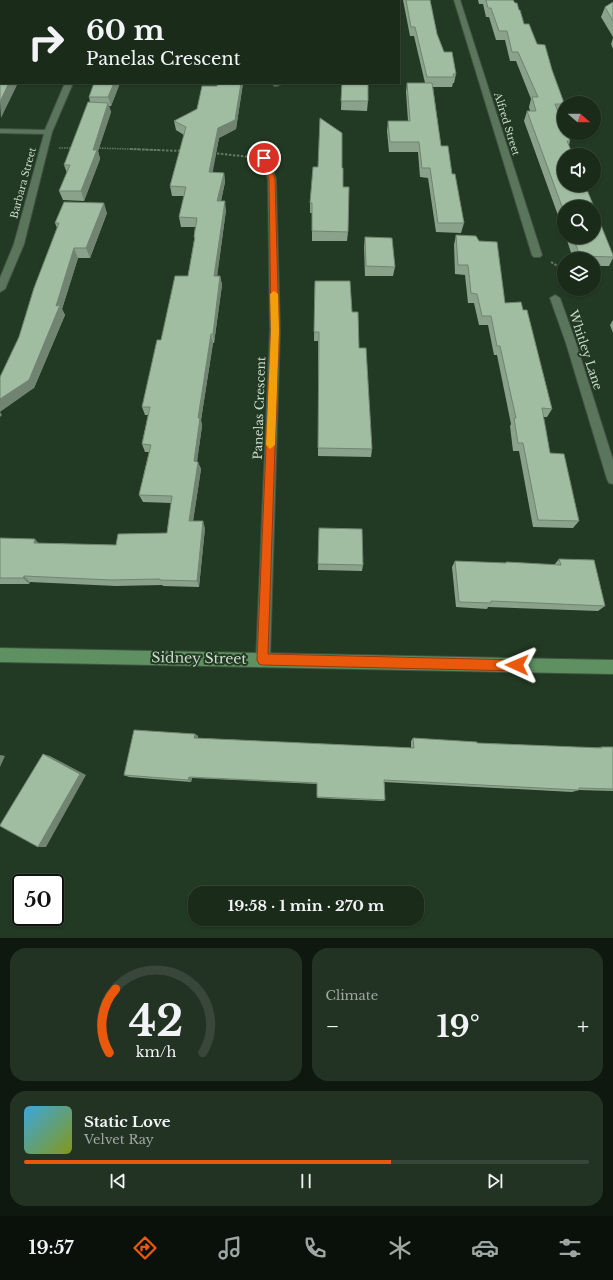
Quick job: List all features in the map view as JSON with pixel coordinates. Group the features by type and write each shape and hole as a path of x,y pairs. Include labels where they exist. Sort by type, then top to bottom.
{"main road":[{"name":"Sidney Street","path":"0,655 613,667"}],"street":[{"name":"Alfred Street","path":"457,0 537,255"},
{"name":"Barbara Street","path":"0,289 18,244 48,132 69,84"},
{"path":"0,131 48,132"},
{"name":"Panelas Crescent","path":"262,660 275,330 272,179 264,158"},
{"name":"Whitley Lane","path":"555,298 571,343 613,479"}],"path":[{"path":"44,148 74,148"},
{"path":"97,148 186,151"},
{"path":"208,153 264,158"},
{"path":"537,255 559,267 562,286 555,298"}],"building":[{"path":"406,0 430,0 437,34 444,52 452,52 456,74 453,74 454,77 427,77 415,27 411,27"},
{"path":"486,0 513,0 517,3 524,24 529,24 537,44 545,45 561,96 557,96 557,104 555,104 557,109 557,140 570,141 567,141 570,148 557,148 557,192 588,192 591,200 560,200 527,111 536,111 532,97 538,97 518,52 512,52 507,31 499,31 491,8 488,8"},
{"path":"613,2 613,21 605,7"},
{"path":"407,83 432,83 441,146 448,146 452,174 455,174 464,223 438,223 430,168 422,168 419,142 390,142 388,121 410,121"},
{"path":"0,84 9,84 0,102"},
{"path":"94,84 114,84 108,97 89,97"},
{"path":"218,84 241,84 235,120 218,128 209,172 224,173 217,201 225,201 214,276 220,276 213,334 211,334 198,418 200,418 194,461 198,462 189,521 203,521 197,581 160,579 111,580 24,576 23,578 0,578 0,538 35,539 34,543 116,545 118,534 167,533 172,496 139,495 151,445 142,444 150,407 142,407 157,340 161,340 175,276 188,276 195,237 197,218 179,217 186,187 170,186 186,127 174,121 197,109 202,86 217,86"},
{"path":"342,84 368,84 368,101 341,101"},
{"path":"88,102 108,103 93,150 97,150 81,191 59,191 70,165 64,165"},
{"path":"320,118 342,133 343,187 349,187 348,232 312,231 312,203 310,203 313,167 318,167"},
{"path":"64,202 104,203 86,248 74,248 56,306 60,305 29,380 0,399 0,377 19,337 34,288 59,223 55,223"},
{"path":"601,225 613,257 601,257 601,252 579,252 576,244 601,244"},
{"path":"456,235 476,236 479,241 497,242 505,303 521,302 523,310 527,310 552,409 542,408 550,453 564,454 579,521 538,520 523,443 518,443 514,418 516,418 500,346 497,346 491,316 482,316 477,294 471,293 468,265 458,265"},
{"path":"365,237 392,238 395,267 366,266"},
{"path":"315,281 350,281 352,312 358,312 359,348 366,348 372,449 318,448 319,332 314,332"},
{"path":"319,528 362,529 363,565 318,564"},
{"path":"559,559 594,560 605,606 491,601 491,603 459,602 455,561 561,565"},
{"path":"134,730 195,734 194,738 414,748 413,738 477,743 602,748 601,747 613,747 613,789 579,788 579,790 384,780 385,800 317,797 317,783 189,777 188,780 124,775"},
{"path":"43,754 80,774 38,847 0,825"}],"slow traffic":[{"path":"270,445 275,330 274,294"}],"route":[{"path":"264,158 272,179 275,330 262,660 517,665"}]}
